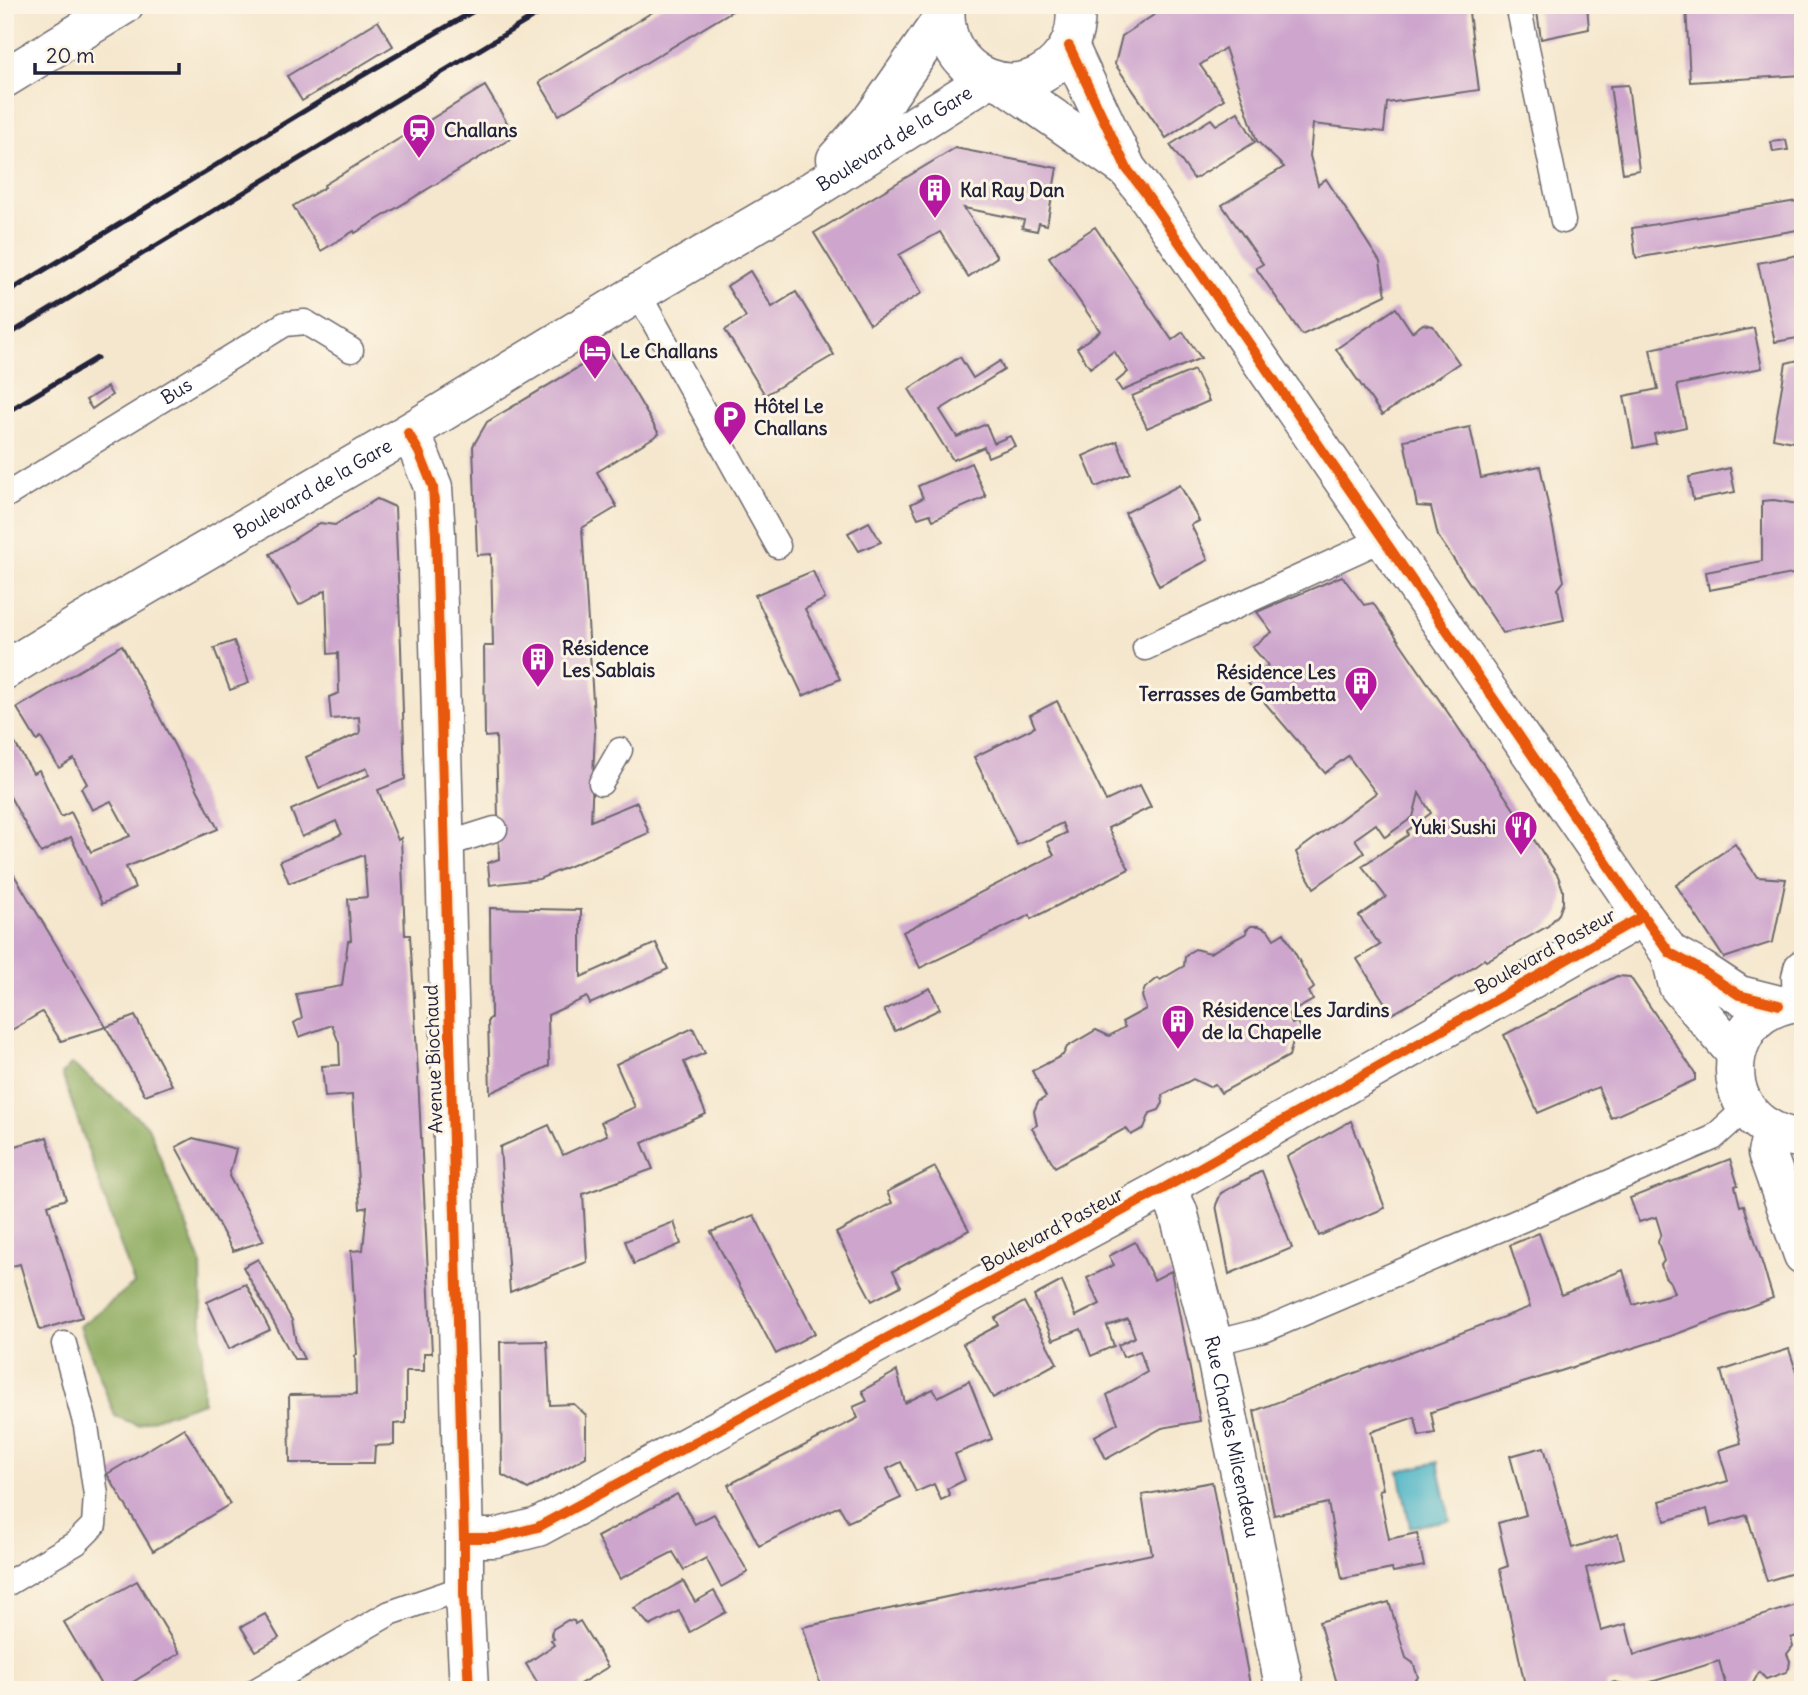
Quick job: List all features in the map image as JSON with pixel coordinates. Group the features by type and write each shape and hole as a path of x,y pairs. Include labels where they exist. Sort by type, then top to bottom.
{"street":[{"path":"5,78 124,5"},
{"path":"995,80 1023,81 1042,75 1058,62 1073,27 1107,5"},
{"path":"945,11 947,36 956,54 970,69 995,80 1078,133 1127,169 1144,191 1670,953 1678,986 1736,1054"},
{"name":"Boulevard de la Gare","path":"800,198 873,118 945,11"},
{"path":"1073,27 1127,169"},
{"name":"Boulevard de la Gare","path":"5,670 408,433 995,80"},
{"name":"Avenue Biochaud","path":"408,433 433,487 469,1690"},
{"name":"Boulevard Pasteur","path":"464,1538 495,1538 538,1527 1166,1187 1643,916"},
{"path":"1670,953 1702,970 1739,995 1797,994"},
{"path":"1797,994 1760,1016 1745,1033 1736,1054 1734,1077 1741,1099 1774,1126 1768,1153 1803,1255"},
{"name":"Rue Charles Milcendeau","path":"1166,1187 1178,1211 1213,1343 1285,1690"}],"lane":[{"path":"1518,5 1563,222"},
{"path":"638,293 778,547"},
{"name":"Bus","path":"5,496 285,324 304,322 351,350"},
{"path":"1145,648 1383,538"},
{"path":"601,783 620,750"},
{"path":"444,845 495,829"},
{"path":"1213,1343 1264,1329 1713,1138 1774,1126"},
{"path":"5,1585 76,1543 94,1525 96,1495 86,1426 64,1344"},
{"path":"257,1690 390,1612 451,1592 464,1593"}],"green space":[{"path":"72,1064 148,1126 201,1263 203,1402 137,1425 115,1416 80,1326 134,1284 62,1074"}],"water":[{"path":"1438,1462 1450,1520 1410,1527 1399,1471"}],"building":[{"path":"664,5 742,5 559,115 539,82"},
{"path":"1169,5 1468,5 1479,90 1387,103 1384,132 1313,124 1310,156 1318,185 1326,179 1380,262 1386,295 1302,335 1256,268 1263,264 1222,205 1284,167 1257,141 1225,48 1200,65 1224,99 1166,138 1115,64 1122,36"},
{"path":"1536,5 1587,5 1589,29 1541,39"},
{"path":"1686,5 1803,5 1803,75 1690,82"},
{"path":"378,21 393,46 302,101 287,76"},
{"path":"1628,85 1639,170 1623,173 1610,86"},
{"name":"Challans","path":"485,86 515,136 321,251 293,206"},
{"path":"1238,112 1255,142 1194,179 1170,145 1211,119 1216,125"},
{"path":"1786,140 1788,150 1773,152 1771,142"},
{"path":"955,148 1057,168 1047,225 1039,223 1037,231 1022,228 1024,220 964,208 997,257 968,277 940,232 899,255 922,293 870,324 814,233"},
{"path":"1803,200 1803,229 1636,258 1632,228"},
{"path":"1095,227 1172,340 1183,332 1201,358 1122,391 1116,382 1128,372 1114,351 1090,368 1077,348 1100,331 1049,257"},
{"path":"1803,254 1803,337 1775,342 1758,263"},
{"path":"750,271 772,307 796,292 834,355 765,395 725,330 746,317 727,286"},
{"path":"1396,308 1412,332 1423,324 1433,326 1459,363 1382,415 1336,349"},
{"path":"1754,328 1762,368 1677,385 1686,427 1654,434 1656,443 1634,448 1624,396 1658,389 1650,349"},
{"path":"609,349 659,434 597,472 617,507 582,528 595,732 591,821 637,802 649,833 539,879 490,885 488,863 499,859 496,736 485,737 484,646 493,646 491,554 477,555 473,446 487,422"},
{"path":"960,357 973,378 1000,361 1004,370 940,410 957,437 986,424 994,443 1010,436 1015,446 988,457 984,447 953,460 942,443 909,389"},
{"path":"1803,359 1803,444 1773,438 1786,363"},
{"path":"1194,370 1209,401 1147,428 1132,396"},
{"path":"107,387 112,395 92,409 86,400"},
{"path":"1470,427 1481,478 1540,466 1564,581 1558,589 1564,620 1503,633 1438,536 1431,507 1417,506 1404,440"},
{"path":"1117,441 1130,473 1096,487 1083,456"},
{"path":"971,463 986,497 933,520 930,514 918,518 911,504 923,498 918,486"},
{"path":"1730,468 1735,492 1693,500 1689,477"},
{"path":"1180,485 1199,521 1191,525 1208,560 1159,586 1125,513"},
{"path":"377,499 395,507 405,779 378,790 398,840 401,838 405,935 410,935 414,997 432,1353 424,1353 424,1371 406,1371 406,1423 394,1424 394,1445 375,1446 374,1463 290,1463 289,1395 356,1394 357,1355 351,1251 363,1250 367,1207 360,1209 352,1095 325,1097 322,1066 340,1065 339,1043 332,1025 299,1037 294,1023 302,1018 296,994 342,986 348,941 351,940 348,899 367,897 364,855 289,883 280,861 342,834 336,821 302,837 291,810 369,775 367,768 319,788 306,757 360,733 359,717 331,719 329,697 339,693 338,653 328,654 326,590 299,605 270,554 320,523 335,525"},
{"path":"1774,500 1803,505 1803,572 1709,590 1706,572 1762,561 1762,501"},
{"path":"869,522 881,542 859,551 848,533"},
{"path":"813,571 825,599 805,609 840,679 803,696 755,595"},
{"path":"1342,576 1364,605 1373,603 1558,876 1563,890 1563,903 1559,914 1548,926 1486,961 1484,959 1392,1014 1357,959 1380,945 1359,916 1386,897 1362,866 1408,835 1407,831 1431,813 1419,793 1413,817 1385,837 1376,824 1355,839 1364,853 1314,888 1296,852 1376,793 1348,756 1325,773 1248,683 1268,665 1252,647 1272,632 1257,612"},
{"path":"234,641 249,683 230,690 214,648"},
{"path":"122,645 218,829 126,867 135,888 102,904 71,837 41,853 8,793 5,795 5,727 33,773 39,770 61,817 71,812 91,852 130,836 111,801 92,810 81,788 87,784 74,759 59,768 41,738 37,741 17,708"},
{"path":"1057,701 1106,801 1140,785 1151,807 1108,828 1129,869 1031,919 1030,915 920,968 903,932 1054,855 1047,842 1066,833 1062,823 1017,845 974,757 1035,727 1030,715"},
{"path":"1735,844 1757,877 1786,879 1773,942 1724,958 1676,885"},
{"path":"11,870 106,1027 61,1041 42,1012 5,1034 5,873"},
{"path":"490,908 581,910 581,977 656,943 668,969 590,1004 587,997 548,1015 549,1066 490,1093"},
{"name":"Résidence Les Jardins de la Chapelle","path":"1251,926 1268,930 1274,939 1284,933 1314,988 1309,992 1313,1000 1288,1014 1292,1024 1297,1022 1301,1030 1293,1041 1289,1056 1221,1093 1215,1084 1209,1087 1193,1079 1162,1095 1163,1103 1159,1110 1150,1113 1144,1128 1131,1135 1126,1128 1055,1167 1032,1128 1037,1125 1034,1111 1038,1102 1046,1097 1032,1071 1063,1055 1067,1047 1096,1030 1109,1036 1125,1027 1122,1022 1146,1009 1142,996 1145,988 1158,978 1160,980 1184,966 1185,957 1195,949 1210,953 1247,933 1246,930"},
{"path":"1617,976 1630,977 1695,1073 1695,1080 1611,1118 1598,1087 1538,1113 1504,1035"},
{"path":"930,988 940,1009 895,1031 884,1010"},
{"path":"135,1016 172,1085 145,1095 106,1027"},
{"path":"693,1028 705,1053 684,1062 706,1114 642,1143 653,1169 583,1194 587,1262 510,1292 500,1147 549,1125 563,1155 607,1135 601,1122 635,1107 616,1064"},
{"path":"1351,1121 1385,1208 1319,1236 1287,1157"},
{"path":"47,1137 66,1199 48,1205 82,1317 40,1330 20,1264 5,1268 5,1149"},
{"path":"193,1138 236,1149 229,1176 264,1241 233,1251 176,1147"},
{"path":"1730,1159 1738,1185 1735,1186 1740,1206 1744,1205 1773,1298 1671,1336 1431,1412 1435,1433 1419,1436 1415,1417 1371,1432 1383,1489 1379,1490 1389,1539 1417,1533 1424,1566 1342,1579 1328,1503 1274,1515 1254,1411 1530,1307 1510,1245 1539,1233 1561,1295 1623,1270 1633,1305 1674,1293 1661,1265 1664,1261 1658,1242 1661,1233 1656,1217 1639,1222 1630,1198"},
{"path":"935,1167 969,1230 893,1271 901,1286 872,1301 836,1233 892,1203 887,1192"},
{"path":"1262,1171 1292,1248 1229,1274 1216,1205 1221,1193"},
{"path":"754,1215 815,1333 776,1354 711,1232"},
{"path":"674,1222 681,1244 634,1264 625,1241"},
{"path":"1135,1242 1154,1280 1171,1271 1200,1421 1162,1428 1106,1459 1095,1436 1118,1423 1107,1395 1147,1372 1140,1351 1123,1357 1118,1345 1135,1337 1128,1319 1107,1326 1114,1346 1091,1356 1081,1329 1053,1340 1034,1296 1062,1281 1076,1316 1100,1304 1087,1278 1114,1265 1109,1256"},
{"path":"258,1259 292,1320 296,1343 304,1359 294,1359 243,1267"},
{"path":"246,1284 270,1330 229,1349 207,1302"},
{"path":"1024,1302 1057,1363 993,1398 963,1344 999,1325 995,1318"},
{"path":"547,1341 550,1405 574,1404 586,1415 586,1457 528,1489 502,1475 500,1342"},
{"path":"1789,1349 1803,1393 1803,1570 1767,1581 1747,1515 1711,1526 1707,1509 1665,1521 1660,1501 1728,1481 1719,1450 1741,1443 1721,1371"},
{"path":"897,1371 905,1403 933,1389 938,1397 969,1381 992,1439 955,1454 965,1480 947,1489 950,1496 941,1500 934,1484 916,1492 901,1462 887,1469 901,1498 848,1522 839,1506 759,1546 728,1485 858,1418 853,1407 867,1401 862,1391"},
{"path":"184,1428 230,1504 153,1551 107,1474"},
{"path":"1544,1447 1572,1548 1618,1534 1624,1558 1586,1568 1601,1631 1626,1624 1634,1655 1803,1603 1803,1634 1791,1638 1793,1646 1787,1654 1790,1661 1786,1672 1766,1679 1759,1672 1753,1683 1727,1690 1719,1661 1635,1687 1615,1682 1606,1684 1607,1690 1526,1690 1500,1569 1508,1566 1498,1523 1526,1515 1510,1456"},
{"path":"1212,1482 1251,1690 822,1690 803,1627 1152,1554 1142,1495"},
{"path":"677,1494 695,1524 714,1514 748,1572 721,1587 706,1558 684,1570 673,1552 620,1579 597,1537"},
{"path":"137,1581 180,1653 120,1690 104,1690 64,1622"},
{"path":"683,1581 695,1602 714,1591 726,1612 690,1632 679,1611 650,1626 634,1608"},
{"path":"1389,1602 1406,1658 1413,1663 1418,1677 1413,1684 1414,1690 1339,1690 1319,1622"},
{"path":"265,1614 279,1638 256,1651 241,1627"},
{"path":"568,1620 574,1621 575,1624 580,1621 608,1667 580,1684 576,1690 542,1690 526,1664 554,1645 551,1640 554,1639 551,1633 553,1629"}],"railway":[{"path":"5,294 360,77 484,5"},
{"path":"5,337 553,5"},
{"path":"5,413 97,358"}],"cycle path":[{"path":"1069,46 1127,169 1670,953 1739,995 1779,1005"},
{"path":"408,433 433,487 436,535 464,1593 469,1690"},
{"path":"464,1538 495,1538 538,1527 1166,1187 1643,916"}],"place":[{"name":"Challans","path":"419,160"},
{"name":"Kal Ray Dan","path":"935,220"},
{"name":"Le Challans","path":"595,381"},
{"name":"Hôtel Le Challans","path":"730,447"},
{"name":"Résidence Les Sablais","path":"538,689"},
{"name":"Résidence Les Terrasses de Gambetta","path":"1361,713"},
{"name":"Yuki Sushi","path":"1521,857"},
{"name":"Résidence Les Jardins de la Chapelle","path":"1178,1051"}]}
